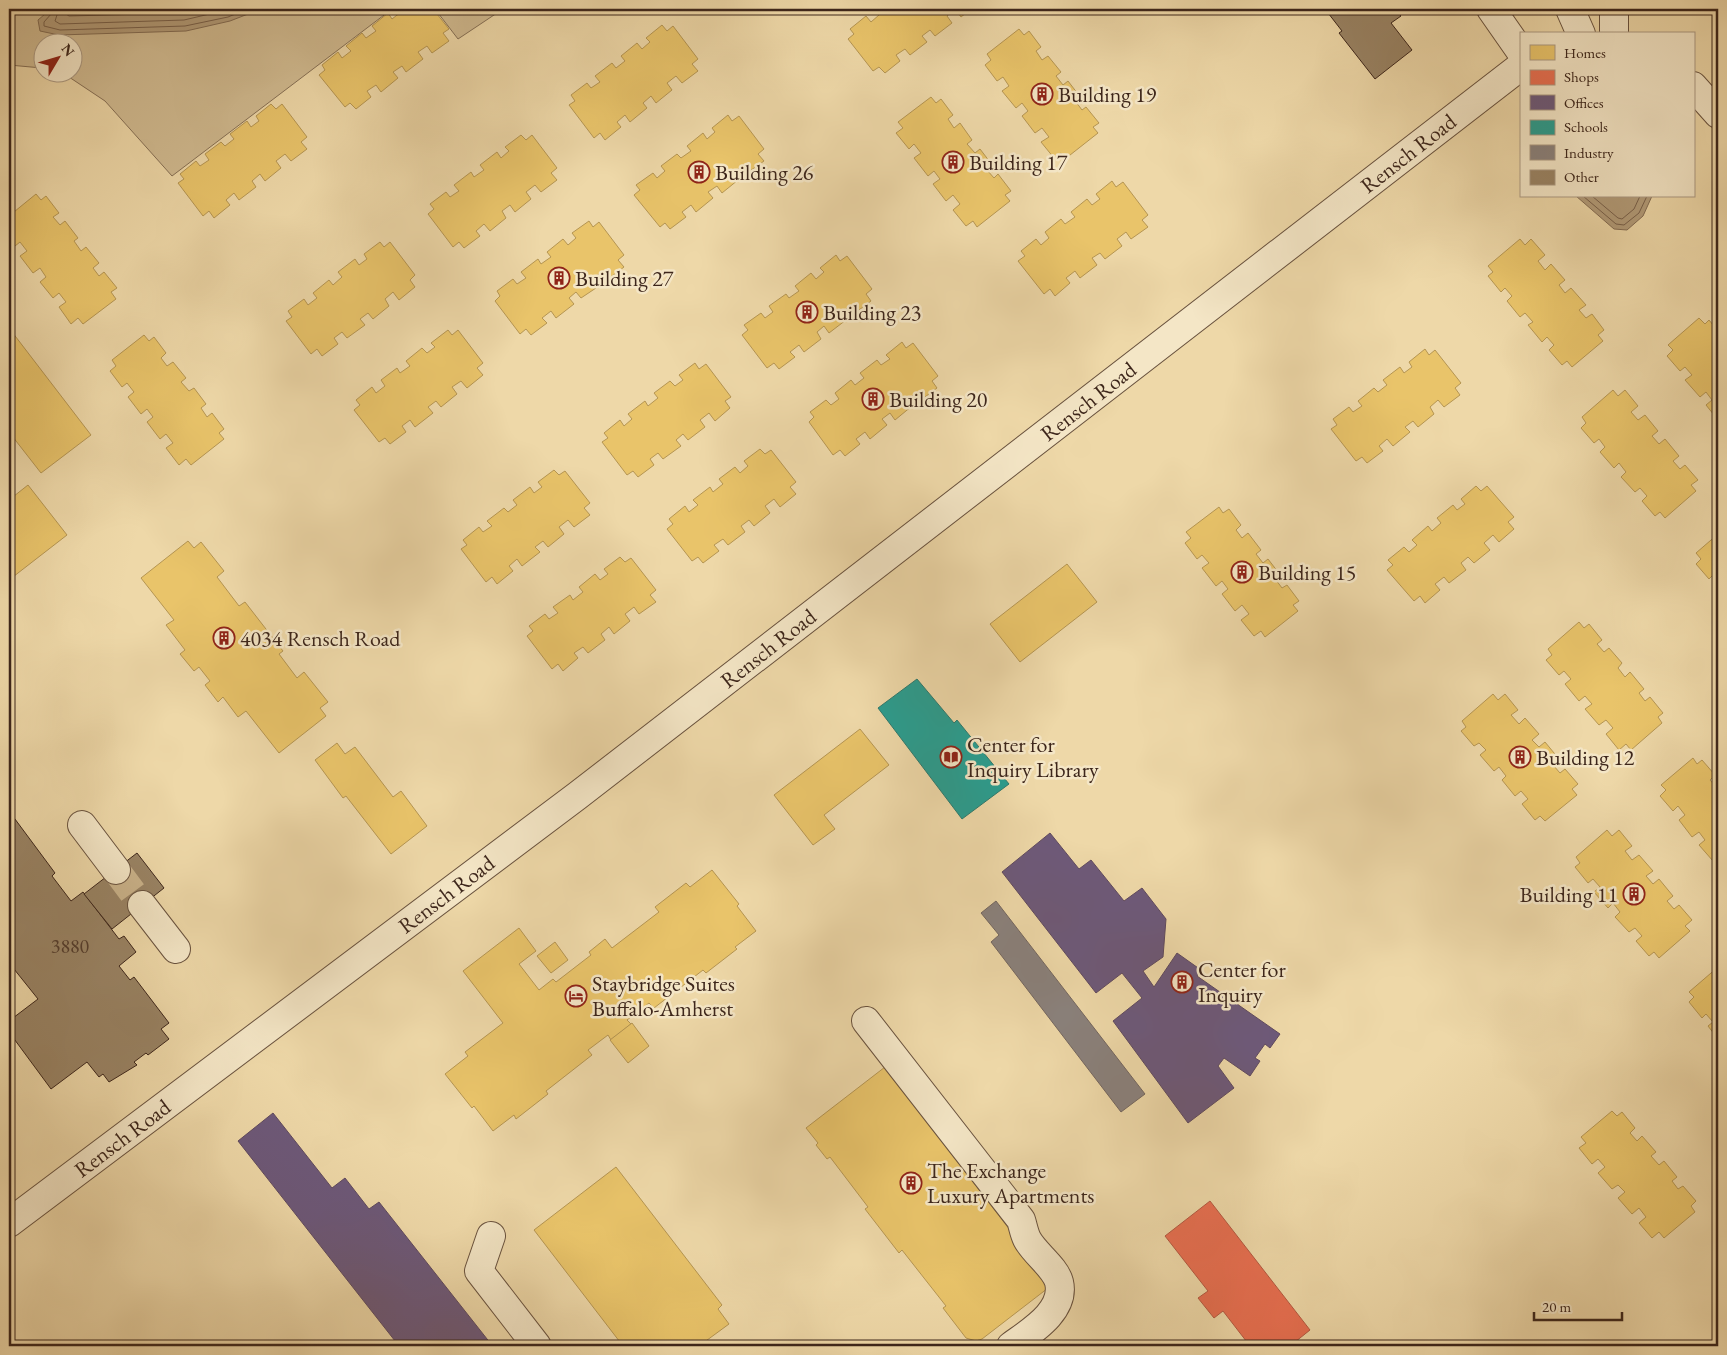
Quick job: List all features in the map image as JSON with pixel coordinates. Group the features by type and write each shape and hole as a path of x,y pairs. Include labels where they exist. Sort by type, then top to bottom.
{"street":[{"path":"1490,9 1520,51"},
{"path":"1570,9 1580,32"},
{"path":"1614,9 1614,32"},
{"name":"Rensch Road","path":"9,1223 577,796 1520,67"},
{"path":"1694,87 1718,114"},
{"path":"82,825 116,870"},
{"path":"142,906 176,949"},
{"path":"866,1021 1021,1220 1027,1239 1059,1282 1059,1294 1056,1305 1049,1315 1011,1346"},
{"path":"491,1236 479,1271 538,1346"}],"shaded area":[{"path":"9,9 392,9 172,176 105,101 76,82 82,82 82,32 32,32 32,67 9,65"},
{"path":"435,9 503,9 458,39"}],"water":[{"path":"51,9 261,9 230,21 186,31 82,34 82,32 45,32 40,31 38,20"},
{"path":"1578,198 1651,198 1643,216 1627,230 1614,229"}],"building: Homes":[{"path":"398,9 433,9 449,29 443,33 449,41 432,53 427,46 418,52 423,59 406,72 402,66 393,72 398,78 381,92 376,85 367,91 371,97 356,109 350,103 345,107 319,75 325,70 322,65 338,52 342,58 351,51 346,46 362,33 366,38 376,31 372,26 388,13 392,19 401,12"},
{"path":"876,9 955,9 947,16 952,23 935,36 930,30 922,36 927,42 910,55 905,49 896,55 900,61 885,73 879,67 873,71 848,39 854,34 850,29 866,16 871,22 879,15"},
{"path":"955,9 971,9 961,17"},
{"path":"662,25 667,31 673,26 698,59 692,64 698,71 682,83 676,76 667,83 672,90 656,103 651,96 643,103 647,108 630,122 625,115 617,122 621,127 605,140 600,133 594,138 569,105 575,101 571,95 587,83 591,88 600,82 595,76 612,63 616,68 625,61 621,56 637,43 642,49 650,42 646,38"},
{"name":"Building 19","path":"1019,29 1024,35 1029,31 1041,47 1036,51 1042,60 1048,56 1061,72 1056,76 1063,85 1068,81 1081,98 1076,102 1082,110 1086,107 1099,123 1093,127 1098,133 1065,159 1061,153 1054,158 1041,142 1049,137 1042,128 1035,133 1022,116 1028,111 1022,103 1016,108 1002,91 1009,86 1003,77 997,81 985,65 991,60 987,54"},
{"name":"Building 17","path":"931,97 936,103 941,99 953,115 948,119 954,128 960,123 972,140 967,144 975,153 980,149 993,166 987,170 994,178 998,174 1011,191 1005,195 1010,201 977,227 973,221 966,226 953,210 960,204 953,195 946,201 933,184 940,179 934,171 928,176 914,158 921,153 914,144 909,149 896,133 903,128 898,122"},
{"path":"271,104 276,109 282,104 307,137 301,142 307,149 291,161 285,154 276,161 281,168 265,181 260,174 252,181 256,187 239,200 234,193 226,200 230,205 214,218 209,211 203,216 178,183 184,179 180,174 196,161 200,166 209,160 205,154 221,142 225,146 234,139 230,134 247,121 251,127 259,121 256,116"},
{"name":"Building 26","path":"728,115 732,121 739,116 764,149 758,154 764,161 747,173 742,166 733,173 738,180 722,193 717,186 708,192 713,198 696,212 691,205 682,212 686,217 670,229 665,223 660,227 634,195 640,190 636,185 653,173 657,178 665,171 661,166 677,154 681,158 691,151 687,146 703,133 707,139 715,132 712,128"},
{"path":"521,135 526,140 532,135 557,168 551,173 557,180 541,192 535,185 526,192 531,199 515,212 510,205 502,211 506,218 490,231 484,224 476,231 480,236 464,248 459,242 453,247 428,214 434,209 430,204 446,192 450,197 459,191 454,185 471,172 474,177 484,170 480,165 497,152 501,158 509,151 505,147"},
{"path":"1112,181 1116,187 1123,182 1148,215 1142,220 1148,227 1131,239 1126,232 1117,239 1122,246 1105,259 1100,253 1092,258 1097,265 1080,278 1075,271 1066,278 1070,283 1055,296 1050,289 1044,294 1018,261 1025,256 1021,251 1036,239 1041,245 1049,238 1045,232 1061,219 1065,224 1075,217 1071,212 1087,199 1092,205 1100,199 1096,194"},
{"path":"36,194 41,200 46,196 59,213 53,217 60,225 65,221 78,238 74,241 81,251 86,247 99,263 93,268 99,276 104,272 117,288 111,292 116,299 83,324 78,318 71,324 59,307 66,302 59,293 53,298 40,282 46,277 40,268 33,273 20,256 27,251 20,242 15,246 9,239 9,216"},
{"name":"Building 27","path":"589,221 593,227 599,222 624,255 618,260 624,267 608,279 602,272 593,278 599,286 581,298 576,292 569,298 574,304 556,318 551,311 542,318 547,323 531,335 526,329 520,334 495,301 500,296 497,291 513,279 517,284 526,278 521,272 538,259 541,264 551,257 547,252 563,239 568,245 576,238 572,233"},
{"path":"1520,239 1525,245 1531,239 1545,255 1538,261 1545,270 1551,264 1565,280 1559,285 1565,293 1571,288 1586,305 1579,310 1586,318 1592,314 1604,330 1598,335 1603,341 1572,367 1567,361 1562,365 1549,350 1554,345 1547,337 1542,342 1528,325 1533,322 1525,313 1520,317 1507,301 1512,296 1505,288 1501,292 1488,276 1493,272 1488,266"},
{"path":"380,242 384,247 390,242 415,275 410,280 415,287 399,300 393,292 385,299 389,306 373,319 368,313 360,319 365,325 347,338 342,332 334,338 338,344 322,356 317,349 311,354 286,321 292,317 288,311 304,299 308,305 317,298 313,293 329,280 333,285 342,277 338,272 355,259 359,265 367,259 364,254"},
{"name":"Building 23","path":"836,255 840,261 847,256 872,289 866,294 871,301 855,313 850,306 841,313 846,320 829,333 824,326 817,332 821,339 804,352 799,345 790,352 795,357 779,369 774,363 767,368 742,335 748,330 744,325 761,313 765,318 773,312 769,306 786,294 789,298 799,291 795,286 811,273 816,279 824,272 820,268"},
{"path":"1699,318 1705,324 1709,320 1718,331 1718,420 1706,405 1712,400 1706,392 1700,397 1685,380 1692,375 1685,367 1680,371 1667,356 1673,350 1668,345"},
{"path":"9,328 91,435 41,473 9,432"},
{"path":"448,330 452,335 458,330 483,363 477,368 483,375 467,388 461,381 452,387 457,394 441,407 436,401 428,407 433,413 415,427 410,420 402,426 406,432 390,444 385,438 379,442 354,410 360,405 356,400 372,387 376,393 385,386 381,380 397,368 400,373 410,366 406,361 422,348 427,353 435,347 431,343"},
{"path":"144,335 149,341 154,337 166,353 161,358 167,366 173,362 186,378 181,382 189,391 194,388 206,404 201,408 207,417 212,413 224,429 219,433 224,439 191,465 186,459 179,465 166,448 173,443 166,434 160,439 147,422 153,417 147,409 141,414 128,397 134,392 127,383 122,387 110,371 116,366 112,360"},
{"name":"Building 20","path":"902,342 906,348 913,343 938,376 932,381 937,388 921,400 916,393 907,400 912,406 895,420 890,413 882,419 887,425 870,439 865,432 856,439 860,444 845,456 840,450 833,455 809,422 814,417 810,412 826,400 831,405 839,399 835,393 851,380 855,385 864,378 860,373 877,360 881,365 890,359 886,355"},
{"path":"1425,349 1429,355 1435,350 1461,383 1455,388 1460,395 1444,407 1438,400 1430,407 1434,414 1418,427 1413,421 1405,427 1410,432 1393,446 1387,439 1379,446 1383,451 1367,463 1362,457 1356,461 1331,429 1337,425 1333,419 1349,407 1353,412 1362,406 1358,401 1374,388 1378,392 1387,385 1383,380 1400,367 1404,373 1412,367 1409,362"},
{"path":"695,363 699,369 706,364 731,397 725,401 730,408 715,421 709,413 700,420 705,427 688,440 683,434 676,440 681,446 663,459 658,453 650,459 654,465 638,477 633,471 627,475 602,442 608,438 604,433 620,420 624,426 632,419 628,414 645,401 648,406 658,398 654,393 670,381 675,386 683,380 679,375"},
{"path":"1613,390 1618,396 1625,390 1638,406 1631,412 1638,420 1645,415 1658,431 1652,436 1659,444 1665,439 1679,456 1673,461 1680,469 1685,465 1698,480 1691,485 1696,491 1665,518 1660,512 1655,516 1642,501 1647,496 1640,488 1635,492 1621,477 1626,472 1619,463 1614,468 1600,452 1605,447 1599,439 1594,443 1581,428 1586,423 1582,417"},
{"path":"760,449 765,454 771,450 796,482 790,487 796,494 780,507 774,499 765,506 770,513 754,526 749,520 741,526 745,532 728,545 723,539 714,545 719,551 703,563 698,557 692,561 667,529 673,524 669,519 685,506 689,512 698,505 693,500 710,487 713,492 723,484 719,479 735,467 740,473 748,466 744,461"},
{"path":"554,470 559,475 565,471 590,503 584,508 590,515 574,527 568,520 559,527 564,534 548,547 543,541 535,547 540,552 522,566 517,559 509,566 513,571 497,584 492,577 486,582 461,549 467,545 463,540 479,527 483,532 492,526 487,521 504,508 508,512 517,505 513,500 530,487 534,493 542,487 538,482"},
{"path":"28,485 67,535 9,580 9,500"},
{"path":"1476,486 1481,491 1487,486 1514,517 1508,522 1514,529 1499,542 1493,535 1484,543 1490,550 1474,563 1468,557 1461,563 1466,570 1449,583 1444,577 1435,584 1440,590 1425,603 1420,596 1414,601 1387,570 1393,565 1388,560 1404,547 1409,552 1417,545 1412,540 1428,526 1432,531 1441,523 1437,518 1453,505 1457,510 1465,504 1461,499"},
{"name":"Building 15","path":"1219,507 1223,513 1229,509 1241,525 1236,530 1242,538 1248,533 1261,550 1256,554 1263,563 1268,559 1281,576 1276,580 1282,588 1287,585 1299,601 1293,605 1298,611 1265,637 1261,631 1254,636 1241,620 1249,614 1242,605 1235,611 1222,594 1228,589 1222,581 1216,586 1202,568 1209,563 1202,555 1197,559 1185,543 1191,538 1186,532"},
{"path":"1718,534 1718,581 1713,575 1709,579 1696,564 1701,559 1696,553"},
{"name":"4034 Rensch Road","path":"188,541 194,548 201,542 224,571 217,577 239,606 245,602 283,651 279,654 297,678 304,672 328,702 320,708 326,716 279,753 246,711 238,717 223,697 218,702 205,685 210,681 199,667 194,671 180,654 185,650 166,625 174,620 141,578"},
{"path":"620,557 625,562 631,558 656,590 650,595 656,602 639,614 634,607 625,614 630,621 614,634 609,627 601,634 605,640 588,653 583,647 574,653 578,658 563,671 558,664 552,669 527,636 533,631 529,626 545,614 549,619 558,613 553,607 570,595 573,600 583,592 579,587 595,574 600,580 608,574 604,569"},
{"path":"1067,564 1097,602 1020,662 990,624"},
{"path":"1579,622 1584,628 1589,624 1602,640 1597,644 1604,652 1609,648 1622,663 1618,668 1625,677 1630,672 1644,689 1639,693 1645,701 1650,697 1663,713 1658,717 1662,723 1631,750 1626,744 1619,750 1606,734 1613,728 1606,720 1599,725 1585,709 1592,704 1585,696 1579,701 1565,684 1571,679 1564,671 1559,675 1546,660 1552,655 1548,649"},
{"name":"Building 12","path":"1493,694 1498,700 1505,694 1518,710 1511,715 1519,724 1525,718 1539,734 1532,740 1539,747 1545,742 1559,759 1553,765 1560,773 1565,769 1578,784 1572,789 1577,795 1545,821 1540,816 1535,820 1522,804 1528,799 1521,791 1515,796 1502,780 1506,776 1499,767 1494,771 1480,755 1486,750 1479,743 1474,746 1461,731 1466,727 1462,721"},
{"path":"860,729 889,765 824,815 835,829 813,845 774,795"},
{"path":"337,743 345,754 355,747 393,797 401,791 427,826 391,854 346,796 343,798 315,760"},
{"path":"1693,758 1697,764 1702,760 1715,775 1710,780 1718,787 1718,856 1713,861 1699,845 1705,840 1699,832 1692,837 1679,820 1685,815 1678,806 1673,811 1660,796 1666,790 1661,785"},
{"name":"Building 11","path":"1607,830 1612,836 1619,830 1632,846 1625,851 1632,860 1639,855 1653,871 1646,876 1653,884 1659,879 1673,896 1667,901 1674,909 1679,905 1692,920 1685,926 1690,931 1659,958 1654,952 1649,956 1636,941 1642,936 1635,928 1629,932 1615,917 1620,912 1613,903 1608,908 1594,892 1600,887 1593,879 1588,883 1575,867 1580,863 1576,857"},
{"name":"Staybridge Suites Buffalo-Amherst","path":"712,870 739,904 737,906 756,931 735,947 737,949 706,973 703,970 654,1008 649,1003 627,1020 631,1024 611,1040 608,1035 588,1050 592,1055 546,1091 548,1094 516,1119 514,1115 493,1131 474,1106 472,1108 445,1074 468,1056 465,1052 503,1023 463,971 519,928 536,951 519,964 539,990 553,979 556,982 591,955 589,952 605,939 612,948 659,912 655,907 686,883 690,887"},
{"path":"555,942 568,960 551,973 537,956"},
{"path":"1718,967 1718,1039 1708,1026 1713,1022 1706,1014 1702,1018 1689,1002 1694,997 1689,992"},
{"path":"632,1023 649,1046 628,1063 610,1040"},
{"name":"The Exchange Luxury Apartments","path":"885,1067 1052,1285 982,1339 976,1341 966,1338 943,1308 946,1306 902,1250 899,1253 865,1209 868,1207 830,1157 827,1159 816,1145 818,1143 806,1128"},
{"path":"1612,1111 1617,1116 1622,1112 1635,1128 1630,1133 1637,1141 1642,1136 1656,1152 1651,1156 1659,1165 1664,1161 1677,1177 1672,1181 1678,1189 1683,1186 1696,1201 1691,1206 1695,1212 1664,1238 1659,1232 1652,1238 1639,1223 1646,1217 1639,1208 1632,1214 1618,1198 1625,1192 1618,1185 1612,1189 1598,1173 1605,1167 1598,1159 1592,1164 1579,1148 1586,1143 1581,1137"},
{"path":"616,1167 722,1305 718,1309 729,1324 699,1346 623,1346 534,1230"}],"building: Shops":[{"path":"1210,1201 1310,1330 1290,1346 1250,1346 1223,1311 1214,1318 1198,1298 1208,1291 1165,1236"}],"building: Offices":[{"name":"Center for Inquiry","path":"1050,833 1079,869 1091,860 1124,901 1142,888 1166,919 1163,957 1143,971 1154,987 1177,953 1201,970 1197,976 1280,1034 1270,1048 1265,1044 1255,1058 1260,1061 1250,1076 1224,1058 1218,1066 1234,1088 1188,1123 1113,1021 1142,998 1122,973 1096,993 1002,872"},
{"path":"273,1113 332,1188 345,1178 369,1209 379,1202 491,1344 487,1346 447,1346 445,1344 442,1346 427,1346 424,1341 418,1346 399,1346 238,1141"}],"building: Schools":[{"name":"Center for Inquiry Library","path":"917,679 954,723 957,720 1009,784 962,819 878,708"}],"building: Industry":[{"path":"996,901 1145,1094 1121,1112 991,942 999,935 981,913"}],"building: Other":[{"path":"1325,9 1395,9 1401,16 1391,23 1412,50 1375,79 1339,33 1342,31"},
{"path":"9,811 55,873 52,876 71,901 83,892 119,939 124,936 136,952 119,966 130,980 134,977 169,1023 161,1029 169,1039 148,1055 146,1053 134,1062 137,1065 109,1082 103,1074 99,1077 87,1062 51,1089 9,1032 9,1021 38,999 14,969 11,971 9,967"},
{"path":"137,853 164,888 112,929 84,894"}],"tunnel":[{"path":"116,870 142,905"}],"place":[{"name":"Building 19","path":"1042,94"},
{"name":"Building 17","path":"953,162"},
{"name":"Building 26","path":"699,172"},
{"name":"Building 27","path":"559,278"},
{"name":"Building 23","path":"807,312"},
{"name":"Building 20","path":"873,399"},
{"name":"Building 15","path":"1242,572"},
{"name":"4034 Rensch Road","path":"224,638"},
{"name":"Center for Inquiry Library","path":"951,757"},
{"name":"Building 12","path":"1520,757"},
{"name":"Building 11","path":"1634,894"},
{"name":"Center for Inquiry","path":"1182,982"},
{"name":"Staybridge Suites Buffalo-Amherst","path":"576,996"},
{"name":"The Exchange Luxury Apartments","path":"911,1183"}]}
